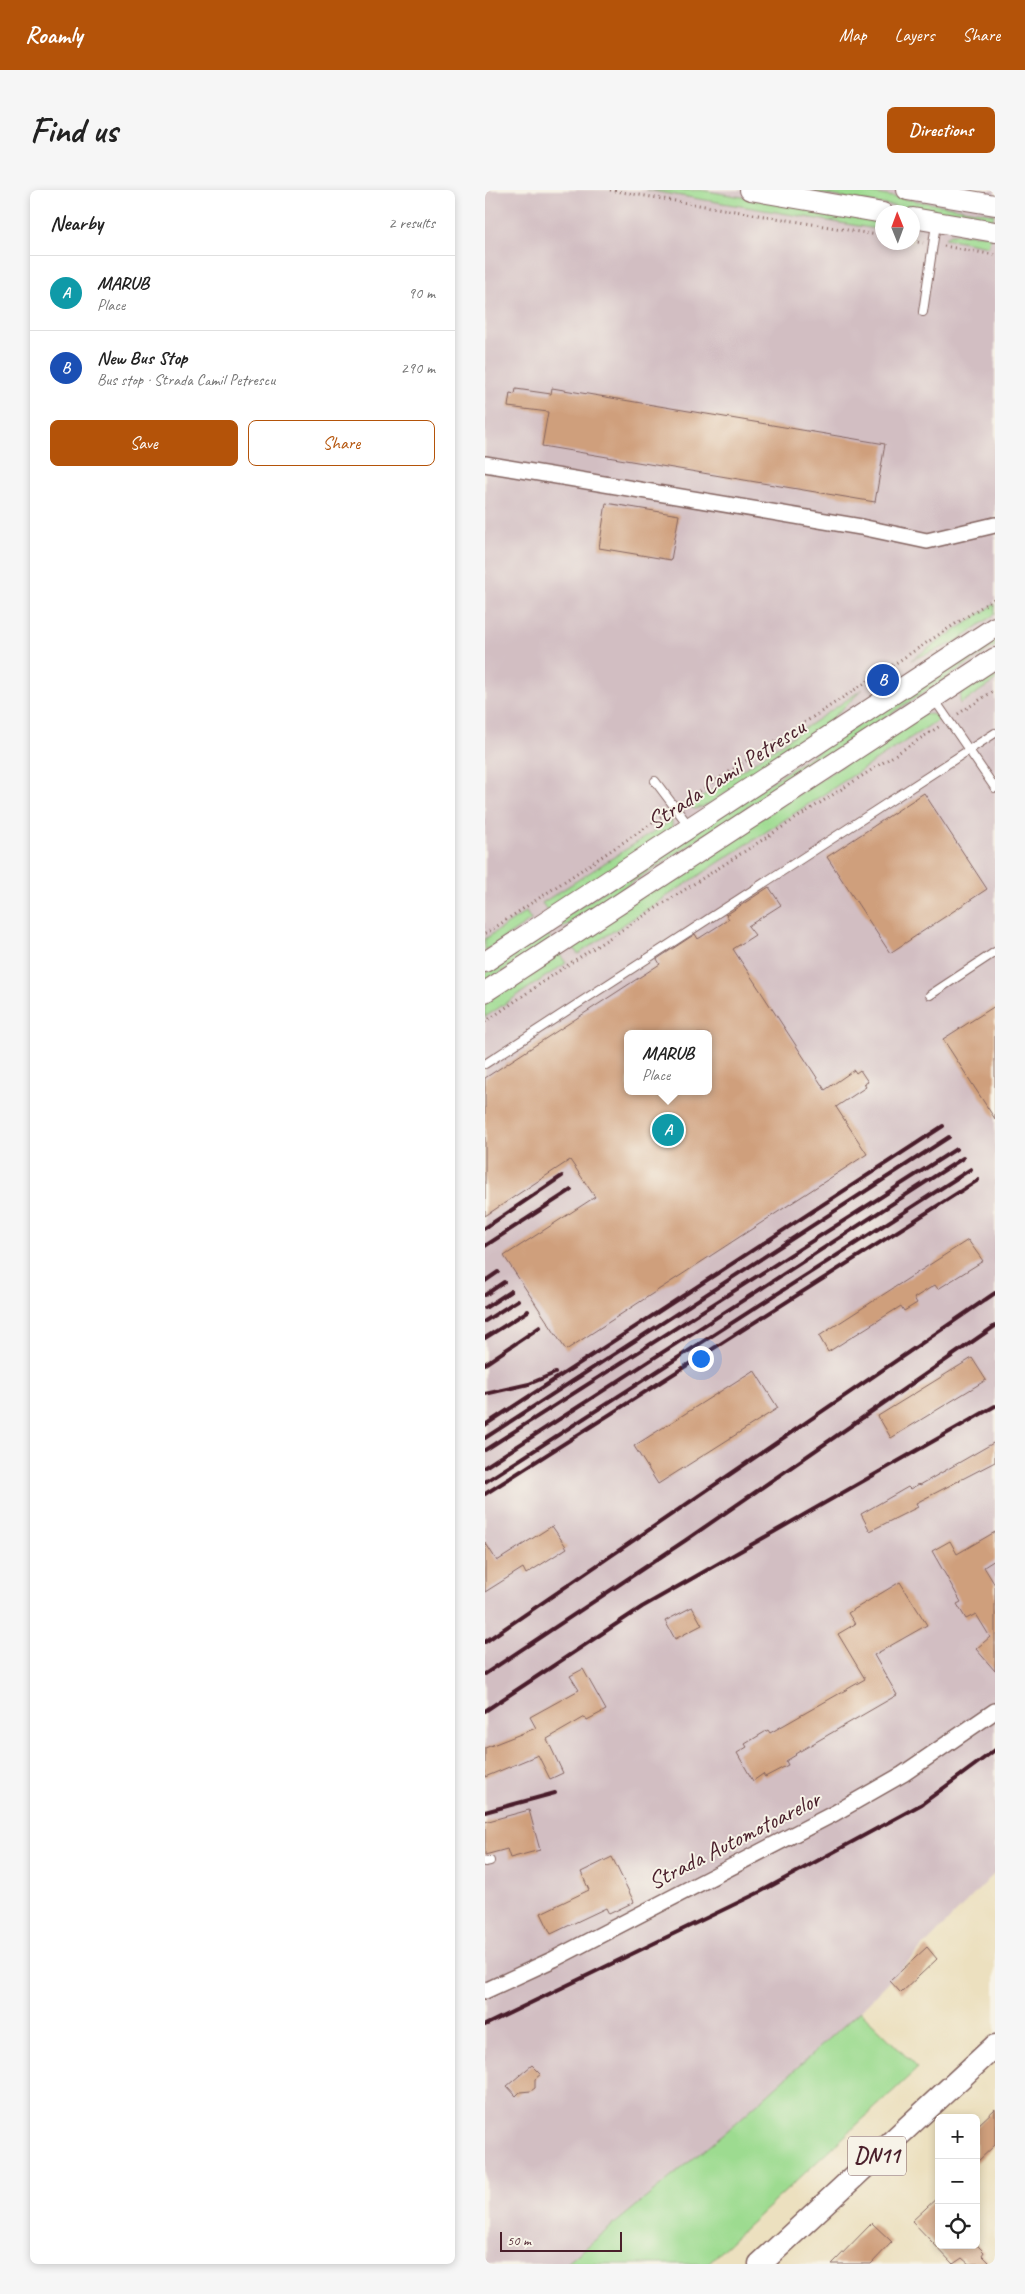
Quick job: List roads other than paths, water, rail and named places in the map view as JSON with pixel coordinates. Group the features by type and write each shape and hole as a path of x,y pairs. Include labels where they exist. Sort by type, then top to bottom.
{"main road":[{"name":"DN11","path":"760,2264 995,2046"}],"street":[{"path":"750,190 875,211"},
{"path":"907,190 995,205"},
{"path":"920,219 995,232"},
{"path":"485,464 861,526 927,541 995,525"},
{"name":"Strada Camil Petrescu","path":"485,962 995,627"},
{"path":"485,992 995,658"},
{"name":"Strada Automotoarelor","path":"485,1992 554,1959 835,1813 903,1774 995,1711"}],"lane":[{"path":"923,312 937,222"},
{"path":"933,698 950,720 995,788"},
{"path":"485,1064 995,733"},
{"path":"655,781 690,828"},
{"path":"930,995 995,952"}],"railway":[{"path":"485,1425 943,1126"},
{"path":"485,1438 949,1137"},
{"path":"485,1450 956,1149"},
{"path":"485,1467 963,1158"},
{"path":"485,1482 971,1169"},
{"path":"485,1228 562,1176"},
{"path":"485,1494 978,1180"},
{"path":"485,1246 571,1190"},
{"path":"485,1281 498,1272"},
{"path":"485,1295 504,1282"},
{"path":"485,1308 511,1291"},
{"path":"485,1642 995,1293"},
{"path":"485,1321 518,1300"},
{"path":"485,1338 528,1311"},
{"path":"485,1674 686,1540 995,1326"},
{"path":"485,1364 540,1327"},
{"path":"485,1394 529,1384 555,1373"},
{"path":"485,1711 642,1607 995,1406"},
{"path":"485,2025 760,1892 922,1804 995,1750"},
{"path":"485,1812 555,1793"}],"place":[{"name":"New Bus Stop","path":"883,680"},
{"name":"MARUB","path":"668,1130"}]}
